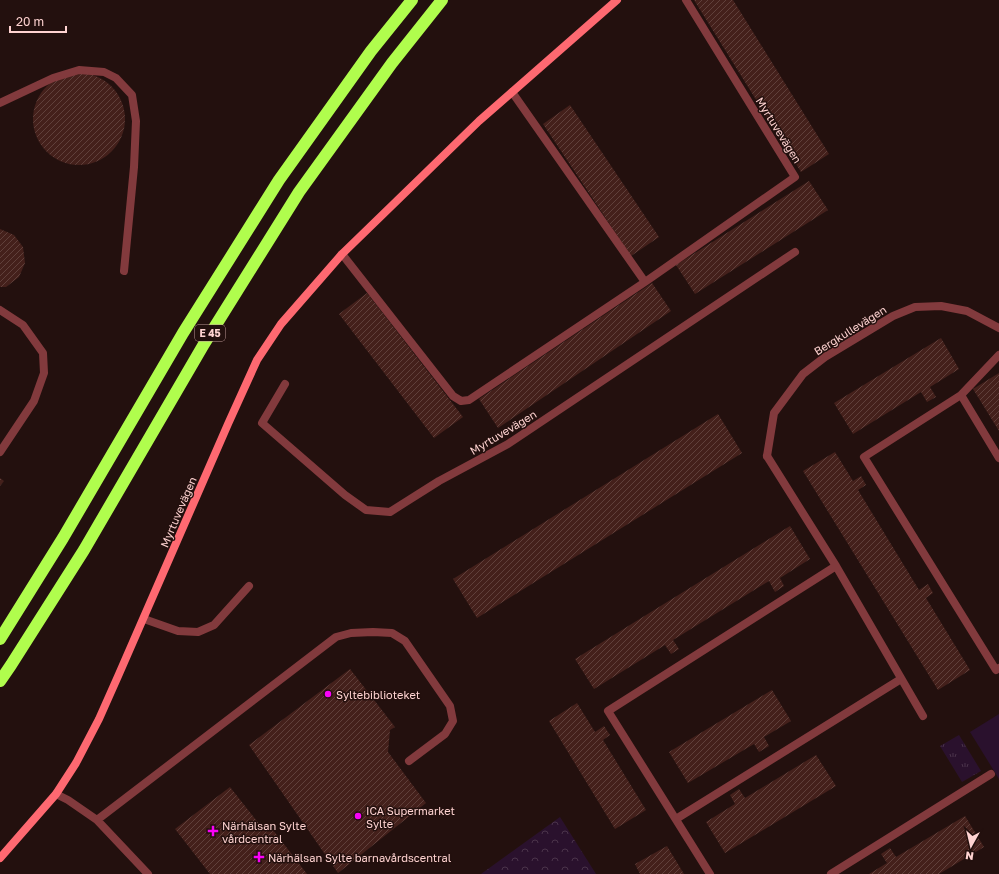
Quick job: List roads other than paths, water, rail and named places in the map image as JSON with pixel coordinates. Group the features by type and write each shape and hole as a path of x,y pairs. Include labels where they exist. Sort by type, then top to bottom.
{"highway":[{"name":"E 45","path":"0,640 63,538 183,333 279,180 371,51 412,0"},
{"name":"E 45","path":"0,681 84,550 204,344 298,192 392,63 442,0"}],"street":[{"name":"Myrtuvevägen","path":"0,858 56,794 76,763 99,719 144,619 257,360 281,324 342,254 479,121 617,0"},
{"name":"Myrtuvevägen","path":"342,254 453,396 461,401 468,400 645,282 795,176 686,0"},
{"path":"0,103 53,78 79,70 104,72 116,78 132,95 136,121 134,167 124,271"},
{"path":"512,92 645,282"},
{"name":"Myrtuvevägen","path":"285,384 262,423 345,495 366,510 390,512 439,482 508,444 795,252"},
{"name":"Bergkullevägen","path":"836,566 767,456 774,413 803,374 825,358 894,316 915,307 941,306 967,311 999,328"},
{"path":"0,310 23,324 43,353 44,373 34,401 0,452"},
{"path":"999,354 961,395 864,457 996,670 999,668"},
{"path":"961,395 999,458"},
{"path":"710,874 608,711 836,566 923,716"},
{"path":"144,619 178,631 198,632 214,624 249,586"},
{"path":"97,820 336,637 351,633 392,633 405,641 450,706 453,721 445,734 409,761"},
{"path":"676,819 902,679"},
{"path":"831,874 991,774"},
{"path":"56,794 68,800 97,820 148,874"}],"place":[{"name":"Syltebiblioteket","path":"328,694"},
{"name":"ICA Supermarket Sylte","path":"358,816"},
{"name":"Närhälsan Sylte vårdcentral","path":"213,831"},
{"name":"Närhälsan Sylte barnavårdscentral","path":"259,857"}]}
